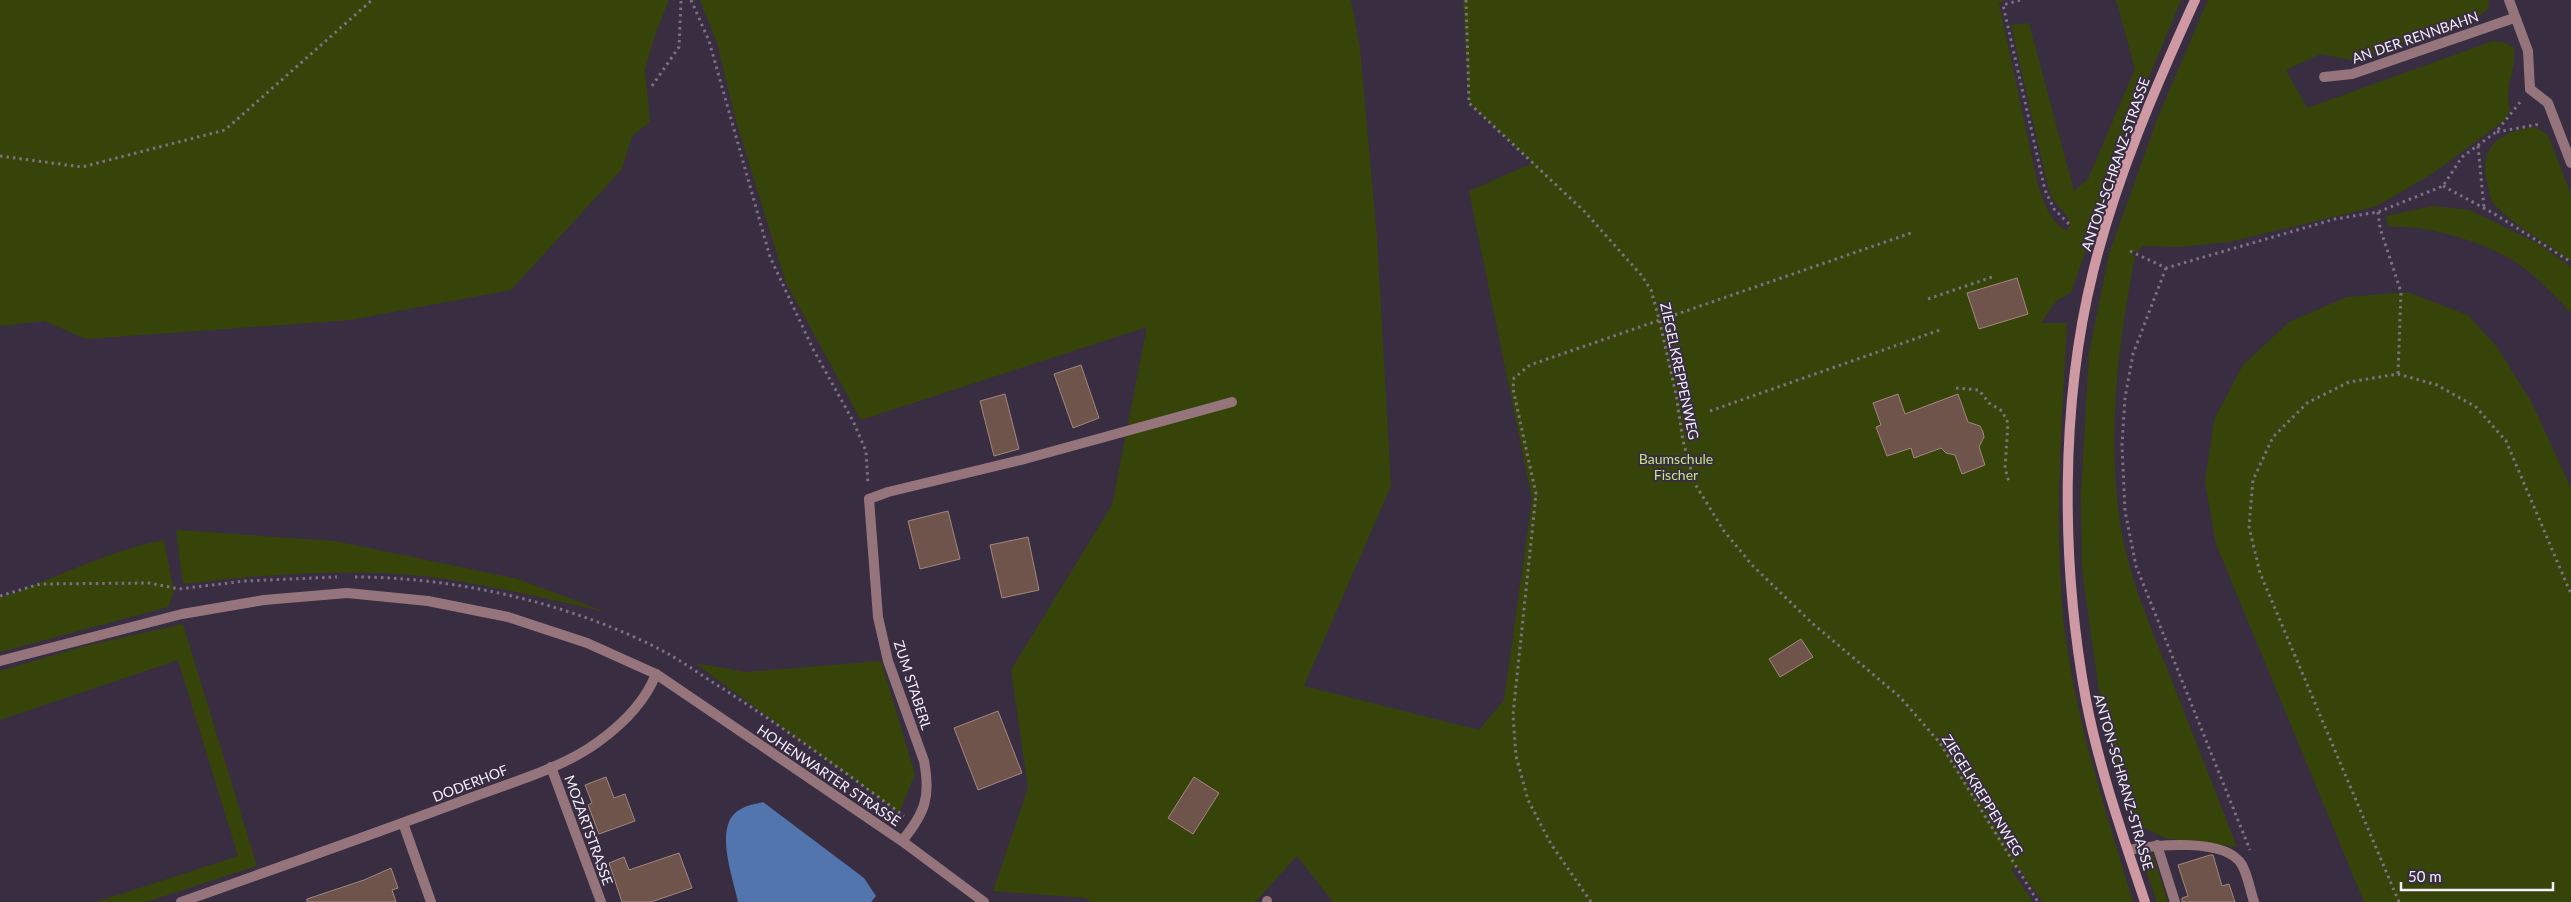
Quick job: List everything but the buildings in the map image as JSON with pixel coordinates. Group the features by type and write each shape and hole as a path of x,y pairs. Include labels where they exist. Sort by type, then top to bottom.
{"main road":[{"name":"ANTON-SCHRANZ-STRASSE","path":"2145,902 2096,739 2081,667 2072,592 2068,521 2073,387 2093,272 2111,209 2147,108 2195,0"}],"street":[{"path":"2509,0 2514,18 2528,51 2530,89 2548,103 2571,163"},
{"name":"AN DER RENNBAHN","path":"2324,77 2352,74 2514,18"},
{"path":"869,499 888,492 1022,460 1232,402"},
{"name":"ZUM STABERL","path":"869,499 878,617 888,661 924,762 928,779 928,795 916,825 902,841"},
{"name":"HOHENWARTER STRASSE","path":"0,661 182,614 264,600 347,594 428,601 508,617 587,643 656,674 902,841 984,902"},
{"name":"DODERHOF","path":"180,902 403,823 552,767 597,743 623,722 643,699 656,674"},
{"name":"MOZARTSTRASSE","path":"552,767 601,902"},
{"path":"403,823 432,902"},
{"path":"2128,850 2157,845 2198,846 2220,850 2235,857 2242,865 2254,902"},
{"path":"2157,845 2175,902"}],"path":[{"path":"0,156 82,167 225,130 372,0"},
{"path":"652,86 679,47 681,0"},
{"path":"691,0 709,41 770,257 812,349 853,421 866,451 869,499"},
{"name":"ZIEGELKREPPENWEG","path":"1466,0 1469,103 1585,212 1631,261 1651,290 1676,394 1683,441 1695,484 1724,530 1752,565 1812,623 1900,697 1940,743 2015,869 2038,902"},
{"path":"2020,0 2003,5 2005,14 2045,190 2054,209 2070,225"},
{"path":"2130,251 2166,268 2335,219 2378,212 2442,186 2462,157 2496,132 2530,89"},
{"path":"2496,132 2555,121"},
{"path":"2478,146 2484,208"},
{"path":"2442,186 2484,208 2571,262"},
{"path":"2378,212 2380,228 2401,292 2398,374"},
{"path":"1591,902 1551,844 1528,800 1516,756 1514,715 1536,494 1513,382 1518,372 1530,365 1914,232"},
{"path":"2166,268 2133,354 2126,398 2122,445 2125,511 2136,566 2254,859"},
{"path":"1928,299 1995,276"},
{"path":"1710,411 1940,330"},
{"path":"2399,902 2260,573 2249,527 2253,480 2273,436 2307,403 2349,382 2398,374 2437,385 2476,407 2506,441 2571,594"},
{"path":"1956,388 1979,390 1989,403 2002,411 2008,423 2005,468 2009,482"},
{"path":"0,596 40,584 148,583 179,588 245,581 341,577"},
{"path":"351,577 426,580 486,590 544,605 605,626 648,644 665,652 801,739 916,825"}],"green space":[{"path":"0,0 668,0 668,2 655,35 645,70 650,122 632,136 622,169 511,290 350,320 86,339 44,321 0,326"},
{"name":"Baumschule Fischer","path":"700,0 1351,0 1360,48 1377,238 1391,486 1304,686 1479,730 1504,700 1532,499 1469,191 1533,163 1469,103 1463,0 2005,0 1999,3 2038,186 2052,217 2067,231 2070,225 2068,217 2052,199 2047,183 2011,25 2029,23 2074,191 2088,179 2135,69 2116,0 2181,0 2126,133 2071,293 2057,300 2041,323 2067,323 2059,506 2060,579 2063,615 2074,688 2082,724 2101,796 2133,902 2043,902 2018,867 2011,869 2033,902 1333,902 1297,856 1255,902 1091,902 1085,898 993,891 1028,788 1011,670 1112,505 1147,327 861,420 786,283 736,121 717,43"},
{"path":"2208,0 2489,0 2488,9 2477,18 2356,61 2321,54 2286,70 2307,108 2493,41 2506,43 2514,48 2514,64 2508,94 2510,109 2505,120 2432,174 2375,207 2229,242 2180,247 2142,246 2138,252 2130,251 2135,257 2120,353 2114,451 2122,536 2132,575 2146,614 2237,847 2165,838 2144,828 2126,798 2100,698 2082,569 2081,494 2089,354 2109,254 2158,117"},
{"path":"2535,127 2548,135 2571,194 2571,261 2530,234 2501,211 2492,200 2487,183 2486,159 2495,142 2512,132"},
{"path":"2432,206 2470,210 2539,244 2571,267 2571,313 2546,287 2524,268 2504,255 2455,236 2420,228 2388,227 2386,216"},
{"path":"2407,292 2468,315 2497,347 2532,403 2571,488 2571,902 2364,902 2216,544 2205,482 2214,420 2243,365 2289,322 2347,297"},
{"path":"176,530 335,541 518,579 606,612 481,585 407,575 343,572 311,573 183,584"},
{"path":"164,540 174,592 168,607 0,652 0,598 101,558"},
{"path":"183,624 257,866 146,902 96,902 238,856 178,660 0,720 0,671 85,646"},
{"path":"881,661 915,774 899,813 695,663 746,672"},
{"path":"2152,851 2168,902 2157,902 2142,859"}],"water":[{"path":"763,802 864,878 876,896 871,902 738,902 727,851 726,838 728,826 732,816 741,809"}]}
